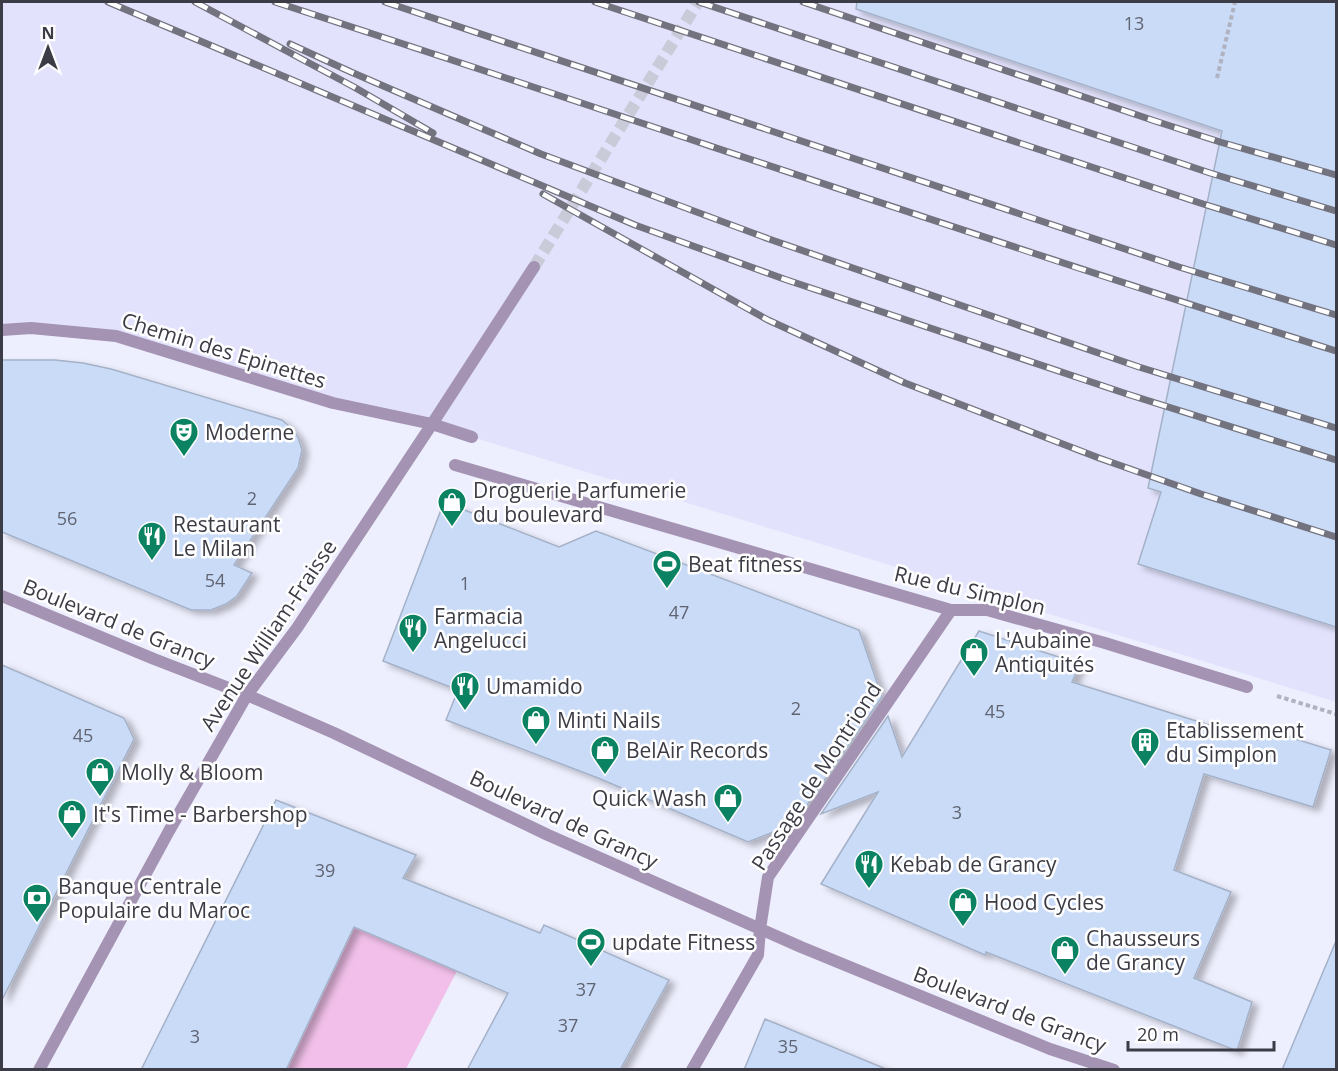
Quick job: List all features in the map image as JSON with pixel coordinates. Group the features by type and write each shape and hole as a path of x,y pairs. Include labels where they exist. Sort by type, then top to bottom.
{"street":[{"name":"Avenue William-Fraisse","path":"39,1070 169,831 247,695 297,628 534,267"},
{"name":"Chemin des Epinettes","path":"2,330 31,328 116,336 333,403 432,424"},
{"path":"432,424 472,437"},
{"name":"Rue du Simplon","path":"455,465 951,610 987,610 1105,643 1247,687"},
{"name":"Boulevard de Grancy","path":"2,596 247,695 334,733 548,835 822,956 1050,1049 1114,1070"},
{"name":"Passage de Montriond","path":"692,1070 758,955 768,877 951,610"}],"path":[{"path":"1217,78 1235,2"},
{"path":"1247,687 1336,714"}],"shaded area":[{"path":"2,2 1336,2 1336,702 472,437 333,403 116,336 2,330"},
{"path":"354,927 457,971 406,1069 286,1070"}],"building":[{"path":"857,2 1336,2 1336,627 1138,564 1161,492 1148,488 1222,131 856,9"},
{"path":"2,360 55,360 111,369 282,420 291,428 298,437 302,450 298,468 234,565 252,573 237,596 226,604 211,610 191,610 2,532"},
{"path":"444,502 559,547 596,531 859,630 882,697 794,824 748,842 598,778 446,720 458,690 383,661"},
{"path":"979,631 1080,664 1072,682 1257,740 1260,728 1331,750 1313,807 1204,774 1174,870 1231,892 1194,978 1252,1002 1237,1051 986,952 985,955 821,884 878,792 821,814 888,716 902,757"},
{"path":"2,665 124,718 134,739 2,1000"},
{"path":"276,800 416,855 403,878 540,933 544,925 669,980 620,1070 467,1070 508,993 354,927 286,1070 141,1070"},
{"path":"1336,941 1336,1070 1282,1070 1305,1015"},
{"path":"765,1019 886,1069 886,1070 744,1070"}],"tunnel":[{"path":"534,267 698,2"}],"railway":[{"path":"108,2 635,225 784,279 1127,394 1336,460"},
{"path":"195,2 354,87 433,133"},
{"path":"275,2 1336,351"},
{"path":"385,2 1179,267 1336,315"},
{"path":"595,2 1200,203 1336,245"},
{"path":"699,2 1210,173 1336,211"},
{"path":"803,2 1155,121 1336,175"},
{"path":"290,44 541,154 769,239 1139,367 1336,428"},
{"path":"543,194 768,320 905,383 1099,458 1201,494 1336,537"}],"place":[{"name":"Moderne","path":"184,458"},
{"name":"Droguerie Parfumerie du boulevard","path":"452,528"},
{"name":"Restaurant Le Milan","path":"152,562"},
{"name":"Beat fitness","path":"667,590"},
{"name":"Farmacia Angelucci","path":"413,654"},
{"name":"L'Aubaine Antiquités","path":"974,678"},
{"name":"Umamido","path":"465,712"},
{"name":"Minti Nails","path":"536,746"},
{"name":"Etablissement du Simplon","path":"1145,768"},
{"name":"BelAir Records","path":"605,776"},
{"name":"Molly & Bloom","path":"100,798"},
{"name":"Quick Wash","path":"728,824"},
{"name":"It's Time - Barbershop","path":"72,840"},
{"name":"Kebab de Grancy","path":"869,890"},
{"name":"Banque Centrale Populaire du Maroc","path":"37,924"},
{"name":"Hood Cycles","path":"963,928"},
{"name":"update Fitness","path":"591,968"},
{"name":"Chausseurs de Grancy","path":"1065,976"}]}
